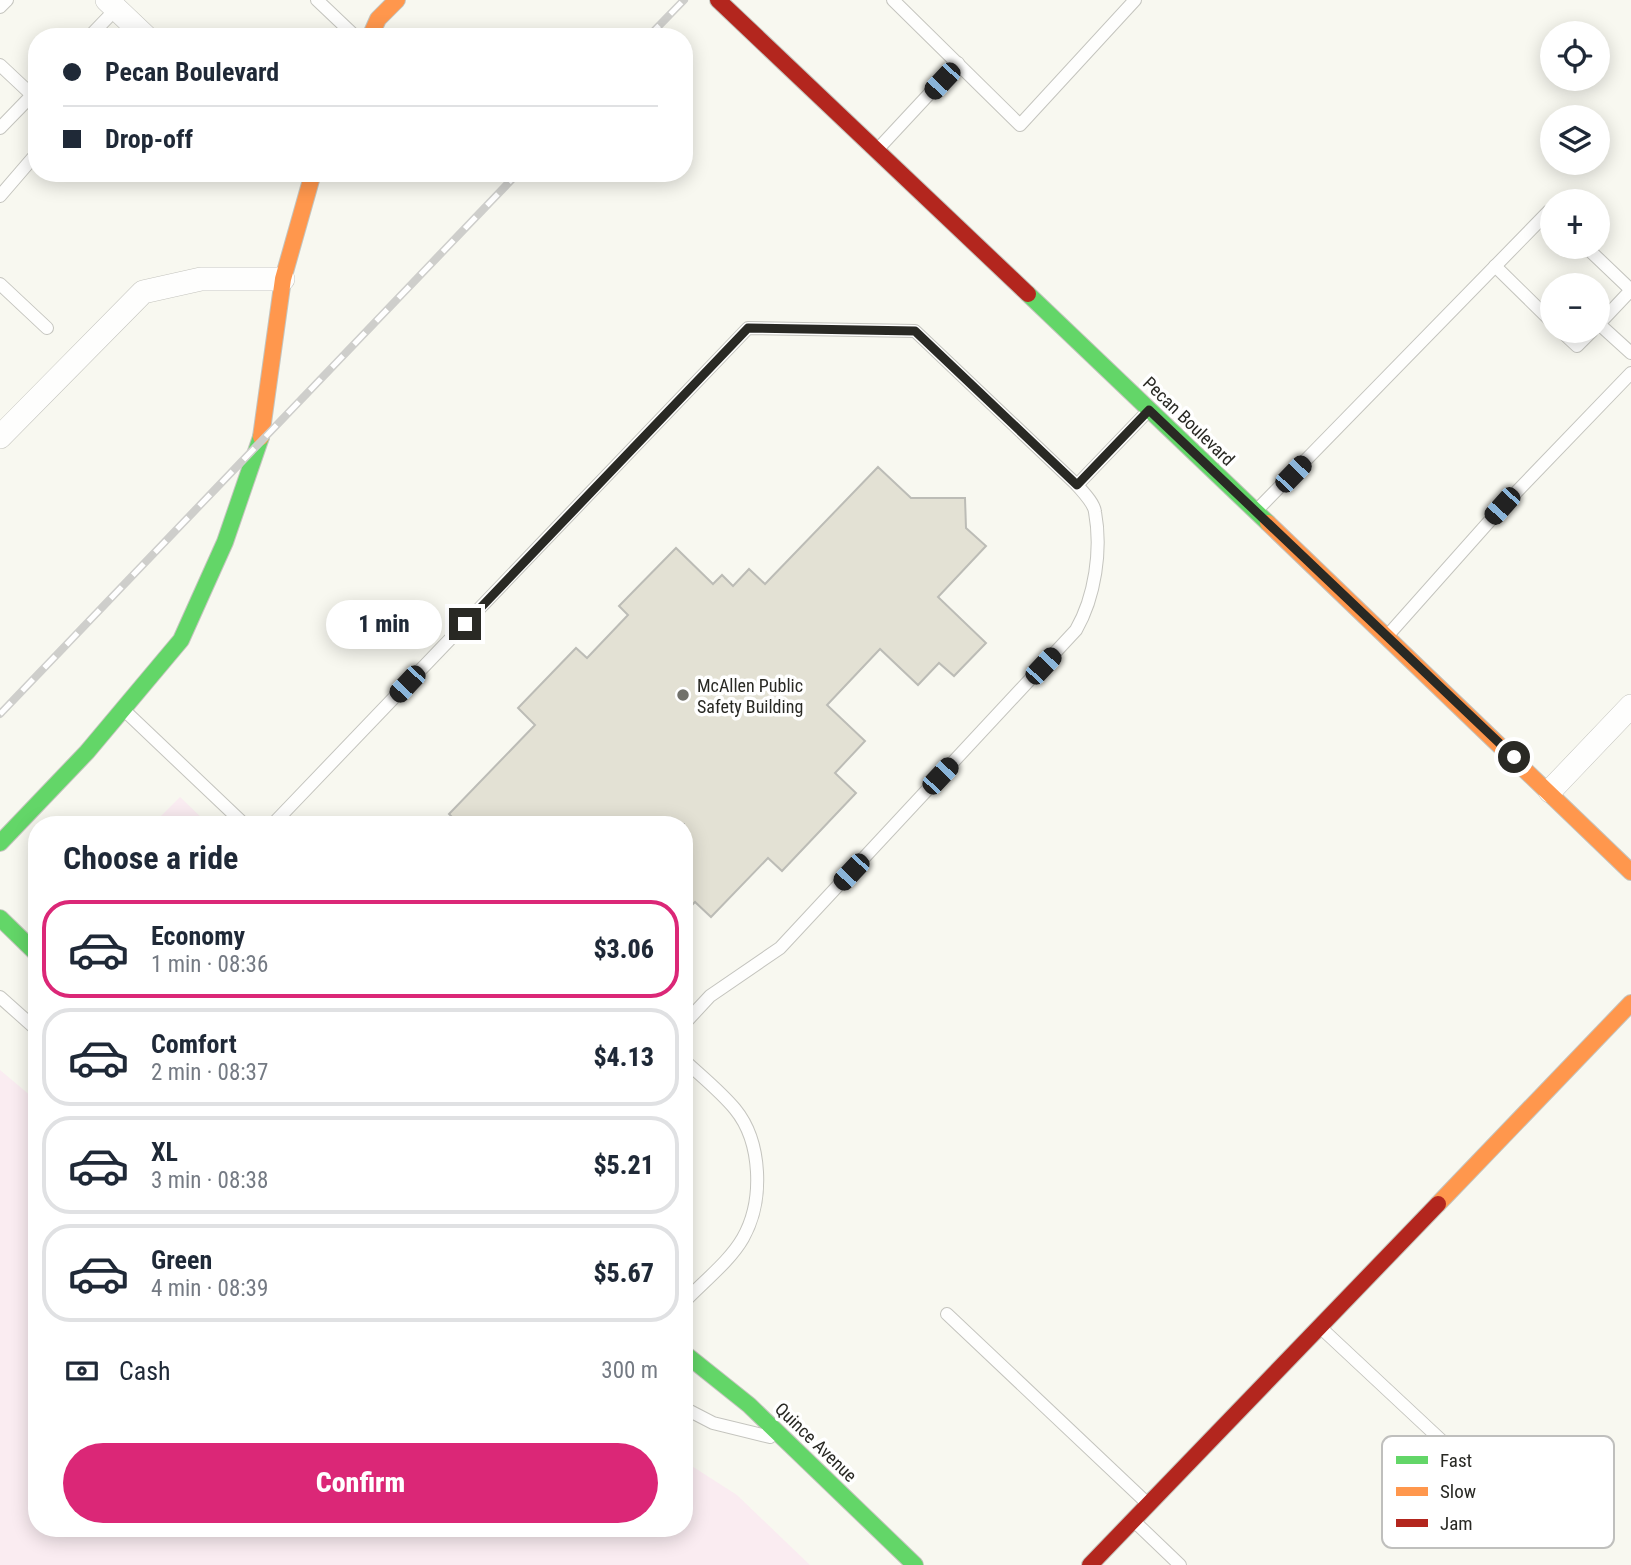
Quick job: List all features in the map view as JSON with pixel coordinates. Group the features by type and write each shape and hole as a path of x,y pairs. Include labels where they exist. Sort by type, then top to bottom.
{"main road":[{"path":"374,28 378,19 397,0"},
{"name":"Pecan Boulevard","path":"718,0 1550,791 1631,872"},
{"path":"0,843 87,752 181,640 225,542 260,442 283,279 310,182"},
{"path":"0,918 28,945"},
{"path":"1090,1565 1631,1003"},
{"name":"Quince Avenue","path":"693,1360 749,1405 915,1565"}],"street":[{"path":"112,4 134,28"},
{"path":"0,437 144,292 201,279 283,279"},
{"path":"1550,791 1631,706"}],"lane":[{"path":"0,7 6,0"},
{"path":"317,0 347,28"},
{"path":"893,0 1020,125 1135,0"},
{"path":"95,28 112,4"},
{"path":"876,151 958,63"},
{"path":"0,65 28,87"},
{"path":"3,119 28,97"},
{"path":"0,196 28,163"},
{"path":"1256,512 1540,220"},
{"path":"1599,259 1631,290 1610,313"},
{"path":"1495,267 1540,310"},
{"path":"0,284 47,328"},
{"path":"281,816 748,328 915,331 1077,485 1096,510 1096,580 1088,609 1076,630 780,948 710,996 693,1014"},
{"path":"1610,337 1631,353"},
{"path":"1387,636 1502,506 1631,373"},
{"path":"1077,485 1149,410"},
{"path":"123,709 236,816"},
{"path":"0,997 28,1022"},
{"path":"693,1069 735,1110 753,1141 756,1188 752,1218 742,1240 693,1292"},
{"path":"947,1314 1148,1505"},
{"path":"1320,1327 1437,1436"},
{"path":"693,1413 713,1423 788,1441"},
{"path":"1133,1520 1180,1565"}],"shaded area":[{"path":"180,797 200,816 161,816"},
{"path":"0,1070 28,1093 28,1537 693,1537 693,1467 737,1495 810,1565 0,1565"}],"building":[{"name":"McAllen Public Safety Building","path":"878,467 911,498 965,498 966,528 986,546 938,597 986,643 954,676 939,663 918,685 880,649 827,705 865,741 835,773 856,793 782,871 768,858 711,917 695,902 693,904 693,816 449,814 535,725 518,708 576,648 587,658 628,615 619,606 676,548 713,584 722,575 733,586 749,569 765,584"}],"railway":[{"path":"657,28 684,0"},
{"path":"0,714 509,182"}],"traffic: fast":[{"path":"1028,294 1268,523"},
{"path":"0,843 87,752 181,640 225,542 261,437"},
{"path":"0,918 28,945"},
{"path":"693,1360 749,1405 915,1565"}],"traffic: slow":[{"path":"374,28 378,19 397,0"},
{"path":"261,437 283,279 310,182"},
{"path":"1268,523 1631,872"},
{"path":"1438,1204 1631,1003"}],"traffic: jam":[{"path":"718,0 1028,294"},
{"path":"1090,1565 1438,1204"}],"place":[{"name":"McAllen Public Safety Building","path":"683,695"}],"route":[{"path":"465,624 748,328 915,331 1077,485 1149,410 1514,757"}]}
